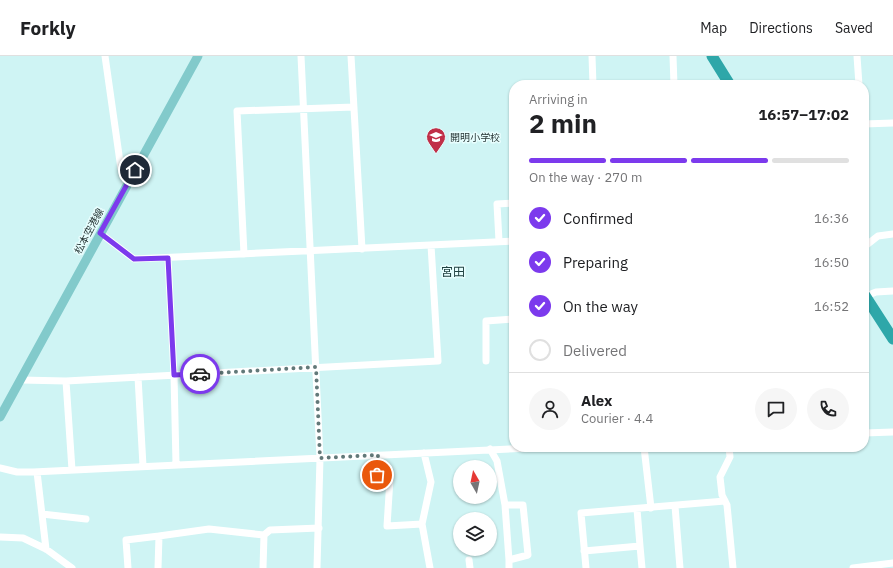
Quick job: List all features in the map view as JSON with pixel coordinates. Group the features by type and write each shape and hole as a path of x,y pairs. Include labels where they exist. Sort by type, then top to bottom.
{"highway":[{"path":"712,56 727,80"},
{"path":"869,301 893,339"}],"main road":[{"name":"松本空港線","path":"0,417 198,56"}],"street":[{"path":"105,56 121,169 128,182"},
{"path":"301,56 312,252 320,458 317,568"},
{"path":"352,56 362,249"},
{"path":"592,56 593,80"},
{"path":"673,56 674,80"},
{"path":"857,56 858,80"},
{"path":"244,254 237,112 354,107"},
{"path":"869,124 893,123"},
{"path":"499,241 496,204 509,203"},
{"path":"100,233 134,259 312,252 509,241"},
{"path":"869,243 878,236 893,234"},
{"path":"21,380 66,381 438,361 431,245"},
{"path":"168,258 174,375 176,464"},
{"path":"869,294 893,291"},
{"path":"486,361 486,321 509,319"},
{"path":"138,377 143,466"},
{"path":"66,381 72,470"},
{"path":"869,433 893,432"},
{"path":"0,468 17,472 37,472 509,448"},
{"path":"490,449 497,461 505,506 509,568"},
{"path":"645,452 651,508"},
{"path":"730,452 730,457 720,477 722,495 727,505 733,568"},
{"path":"424,453 431,482 422,524 430,568"},
{"path":"378,455 377,475 390,479 387,526 422,524"},
{"path":"37,472 46,549"},
{"path":"586,568 581,513 725,501"},
{"path":"505,506 523,505 528,554 509,560"},
{"path":"674,506 680,568"},
{"path":"637,509 642,568"},
{"path":"42,514 86,519"},
{"path":"128,568 126,540 210,529 264,535 270,530 319,528"},
{"path":"264,535 264,568"},
{"path":"158,568 159,536"},
{"path":"0,537 23,538 46,549 72,568"},
{"path":"584,551 640,546"},
{"path":"469,560 470,568"},
{"path":"853,568 893,563"}],"way so far":[{"path":"200,374 316,367 320,458 378,455 377,475"}],"place":[{"name":"開明小学校","path":"436,154"}],"district":[{"name":"宮田","path":"453,271"}],"route":[{"path":"135,170 100,233 134,259 168,258 174,375 200,374"}]}
